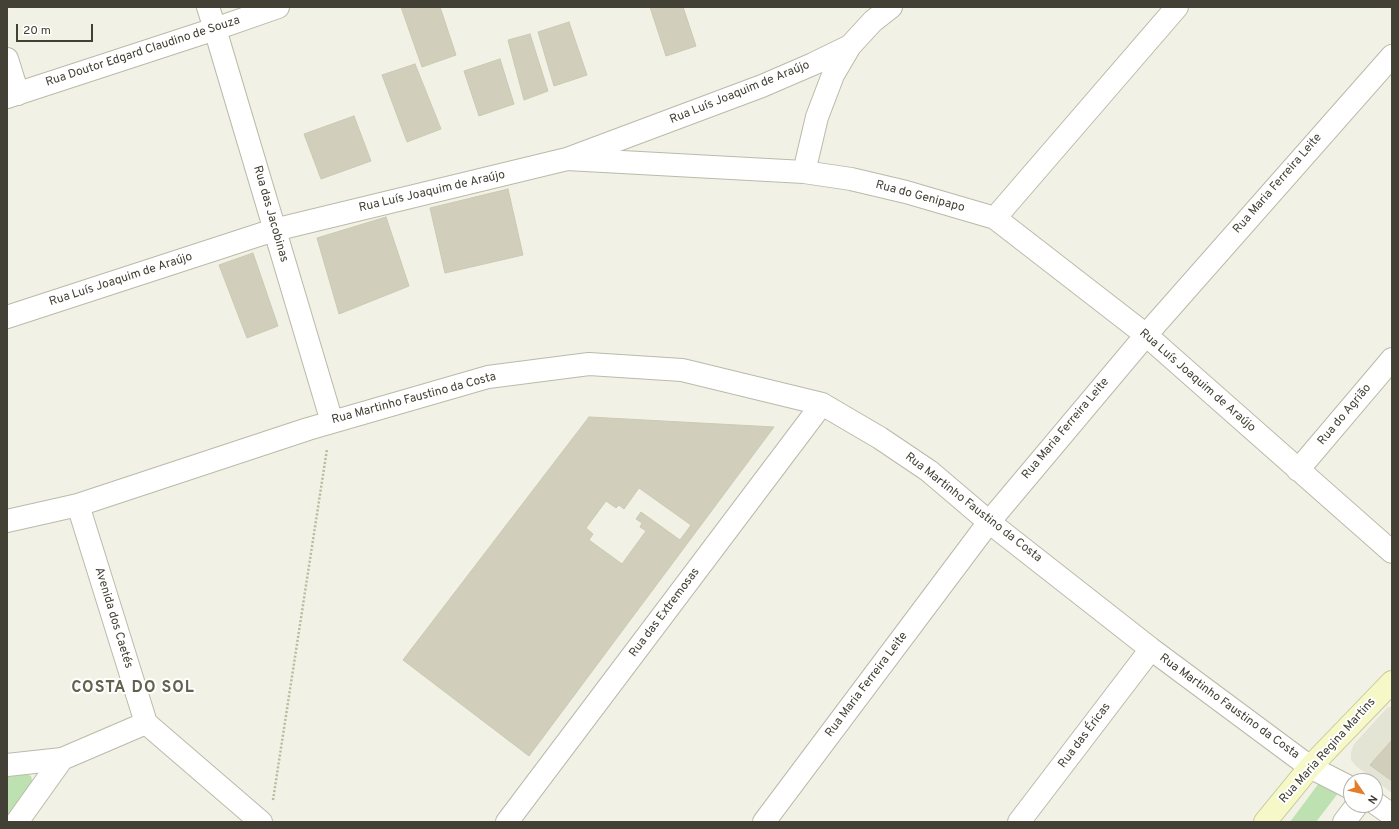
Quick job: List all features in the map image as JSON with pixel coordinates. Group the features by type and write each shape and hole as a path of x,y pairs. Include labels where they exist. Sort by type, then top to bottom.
{"street":[{"name":"Rua das Jacobinas","path":"208,7 332,422"},
{"name":"Rua Doutor Edgard Claudino de Souza","path":"13,95 278,7"},
{"path":"804,172 817,117 833,76 871,14 891,7"},
{"path":"995,218 1178,7"},
{"name":"Rua Luís Joaquim de Araújo","path":"7,317 274,230 566,160 762,86 850,46"},
{"name":"Rua Maria Ferreira Leite","path":"764,822 989,522 1146,335 1392,56"},
{"path":"7,59 13,95"},
{"name":"Rua do Genipapo","path":"566,160 804,172 851,179 906,192 995,218"},
{"name":"Rua Luís Joaquim de Araújo","path":"995,218 1146,335 1392,552"},
{"name":"Rua do Agrião","path":"1298,470 1392,359"},
{"name":"Rua Martinho Faustino da Costa","path":"7,521 78,505 332,422 488,377 589,364 682,370 822,404 880,438 929,471 989,522 1151,649 1310,766 1343,784"},
{"name":"Rua das Extremosas","path":"507,822 822,404"},
{"name":"Avenida dos Caetés","path":"78,505 146,723"},
{"name":"Rua das Éricas","path":"1019,822 1151,649"},
{"name":"Rua Maria Regina Martins","path":"1265,822 1310,766 1392,682"},
{"path":"7,765 62,759 146,723 266,814"},
{"path":"17,822 62,759"},
{"path":"1383,809 1392,815"},
{"path":"1344,822 1351,813"}],"path":[{"path":"266,814 332,422"}],"shaded area":[{"path":"1392,706 1392,793 1383,786 1383,773 1365,773 1351,760 1351,752 1354,744 1387,708"}],"green space":[{"path":"27,774 31,776 32,785 7,818 7,777"},
{"path":"1322,779 1339,792 1316,822 1290,822"}],"building":[{"path":"401,7 440,7 456,55 422,67"},
{"path":"650,7 683,7 696,46 666,56"},
{"path":"569,22 587,75 554,86 538,32"},
{"path":"530,34 548,91 524,100 508,40"},
{"path":"500,59 514,104 479,116 464,71"},
{"path":"415,64 441,129 407,142 382,75"},
{"path":"354,116 371,161 321,179 304,134"},
{"path":"508,189 523,255 445,273 430,208"},
{"path":"386,217 409,286 339,314 317,238"},
{"path":"253,253 278,326 247,338 219,265"},
{"path":"589,417 774,427 529,756 403,660"},
{"path":"639,488 691,525 680,540 641,512 636,519 642,523 640,527 646,531 622,564 589,540 593,534 586,528 606,501 616,508 619,505 624,509"},
{"path":"1392,740 1392,781 1370,765"}],"district":[{"name":"COSTA DO SOL","path":"133,689"}]}
